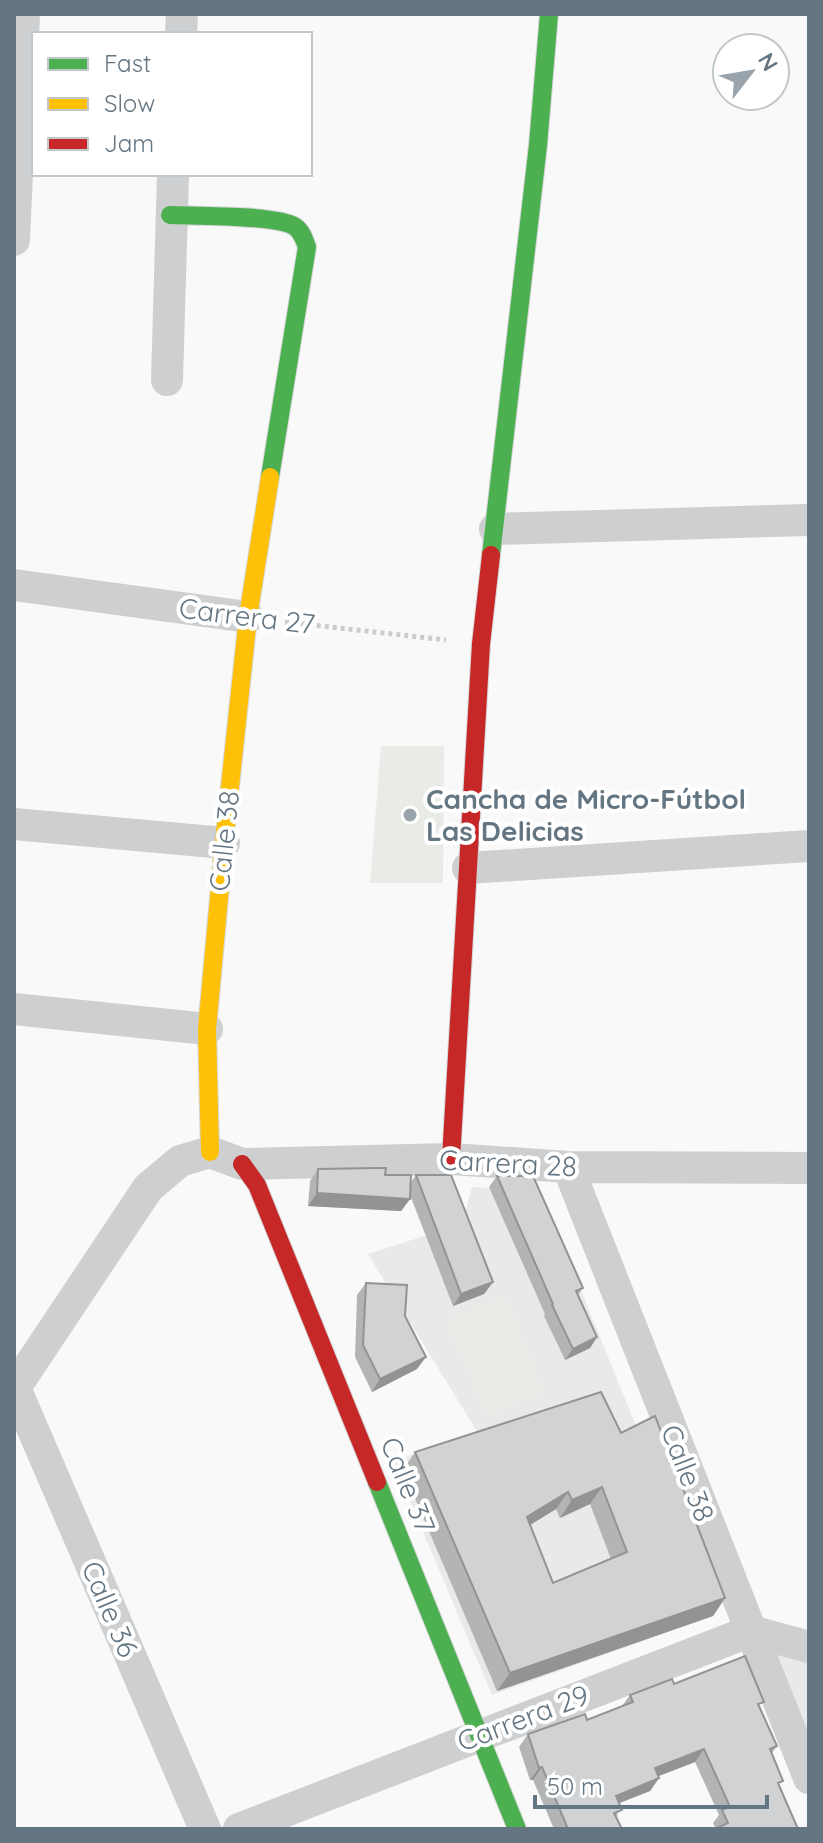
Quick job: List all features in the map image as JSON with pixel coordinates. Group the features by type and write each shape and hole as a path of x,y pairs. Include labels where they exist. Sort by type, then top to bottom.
{"street":[{"path":"451,1159 481,644 538,145 549,14"},
{"path":"14,240 24,37"},
{"path":"167,380 173,176"},
{"name":"Calle 38","path":"170,215 279,220 293,225 304,234 307,247 248,617 207,1029 210,1152"},
{"path":"495,529 809,520"},
{"name":"Carrera 27","path":"14,585 248,617"},
{"path":"14,824 224,843"},
{"path":"468,868 809,846"},
{"path":"14,1009 207,1029"},
{"path":"15,1388 148,1188 180,1161 210,1152"},
{"name":"Carrera 28","path":"210,1152 242,1164 451,1159 568,1167 809,1168"},
{"name":"Calle 37","path":"242,1164 257,1185 517,1829"},
{"name":"Calle 38","path":"568,1167 809,1778"},
{"name":"Calle 36","path":"15,1388 205,1829"},
{"path":"751,1631 809,1647"},
{"name":"Carrera 29","path":"239,1829 751,1631"}],"path":[{"name":"Carrera 27","path":"248,617 481,644"}],"shaded area":[{"name":"Cancha de Micro-Fútbol Las Delicias","path":"381,746 444,746 443,883 370,883"},
{"path":"472,1187 541,1191 713,1616 492,1695 393,1461 478,1433 368,1254 462,1224"},
{"path":"505,1295 545,1392 486,1417 446,1320"},
{"path":"773,1641 809,1651 809,1738"}],"building":[{"path":"386,1168 385,1175 411,1175 410,1199 317,1193 318,1169"},
{"path":"416,1175 451,1175 493,1282 461,1294"},
{"path":"497,1176 533,1176 583,1288 576,1291 597,1337 573,1349"},
{"path":"366,1283 407,1285 405,1316 426,1357 380,1379 363,1345"},
{"path":"601,1392 621,1433 655,1416 725,1598 510,1673 415,1452","holes":["602,1487 627,1552 553,1583 527,1517 568,1492 572,1500"]},
{"path":"745,1656 764,1702 758,1704 777,1746 770,1749 783,1781 778,1783 798,1829 715,1829 728,1823 722,1810 730,1807 704,1749 655,1768 659,1778 616,1796 622,1810 614,1813 622,1829 568,1829 542,1767 539,1768 528,1734 585,1714 587,1720 633,1702 630,1695 672,1679 674,1684"}],"traffic: fast":[{"path":"491,555 538,145 549,14"},
{"path":"170,215 285,222 297,228 305,241 307,247 270,477"},
{"path":"377,1482 517,1829"}],"traffic: slow":[{"path":"210,1152 207,1029 248,617 270,477"}],"traffic: jam":[{"path":"451,1159 481,644 491,555"},
{"path":"242,1164 257,1185 377,1482"}],"place":[{"name":"Cancha de Micro-Fútbol Las Delicias","path":"410,815"}]}
